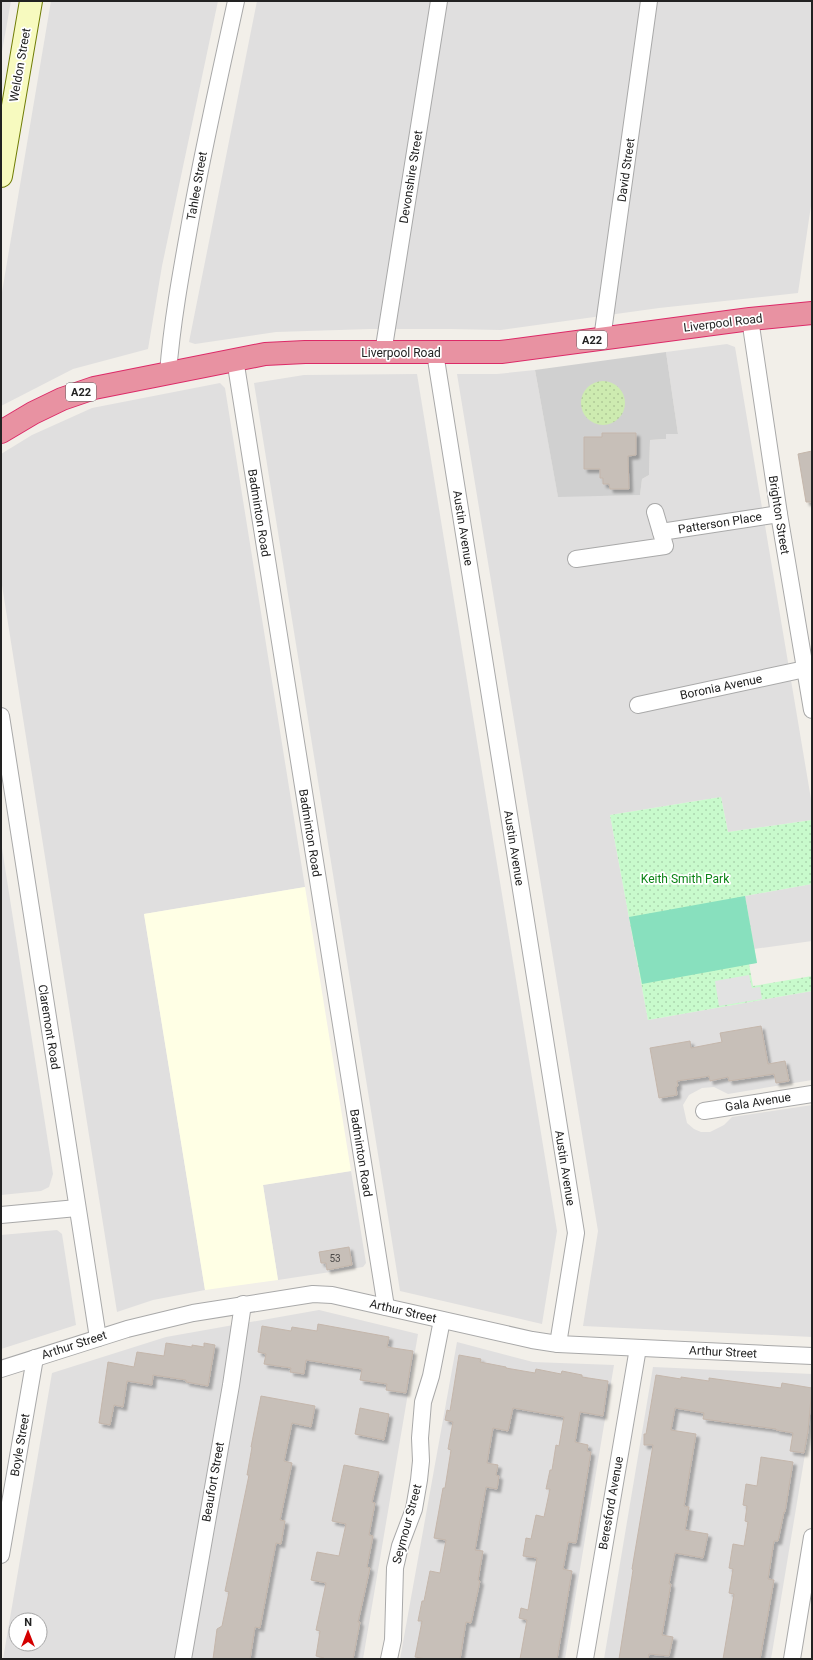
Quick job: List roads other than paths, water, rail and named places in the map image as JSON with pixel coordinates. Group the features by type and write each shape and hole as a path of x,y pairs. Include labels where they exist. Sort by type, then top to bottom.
{"highway":[{"name":"Liverpool Road","path":"1,432 33,413 78,393 109,384 265,354 284,352 501,352 750,319 812,313"}],"street":[{"name":"Weldon Street","path":"1,176 31,1"},
{"name":"Tahlee Street","path":"168,373 171,338 190,219 204,146 236,1"},
{"name":"Devonshire Street","path":"383,353 439,1"},
{"name":"David Street","path":"602,339 649,1"},
{"name":"Brighton Street","path":"750,319 779,514 812,710"},
{"name":"Austin Avenue","path":"434,353 576,1234 558,1344"},
{"name":"Badminton Road","path":"235,359 386,1307"},
{"name":"Patterson Place","path":"576,559 665,546 655,512"},
{"name":"Patterson Place","path":"661,532 779,514"},
{"name":"Boronia Avenue","path":"638,705 805,669"},
{"name":"Claremont Road","path":"1,716 98,1338"},
{"name":"Gala Avenue","path":"704,1111 812,1094"},
{"path":"1,1215 77,1208"},
{"name":"Arthur Street","path":"1,1369 98,1338 193,1313 313,1294 332,1295 503,1335 558,1344 812,1356"},
{"name":"Beaufort Street","path":"183,1659 231,1385 243,1304"},
{"name":"Seymour Street","path":"389,1659 393,1640 395,1568 400,1546 414,1509 421,1461 420,1438 423,1402 431,1376 442,1320"},
{"name":"Beresford Avenue","path":"585,1659 638,1348"},
{"name":"Boyle Street","path":"1,1555 35,1358"},
{"path":"792,1659 812,1537"}],"park label":[{"name":"Keith Smith Park","path":"685,879"}]}
